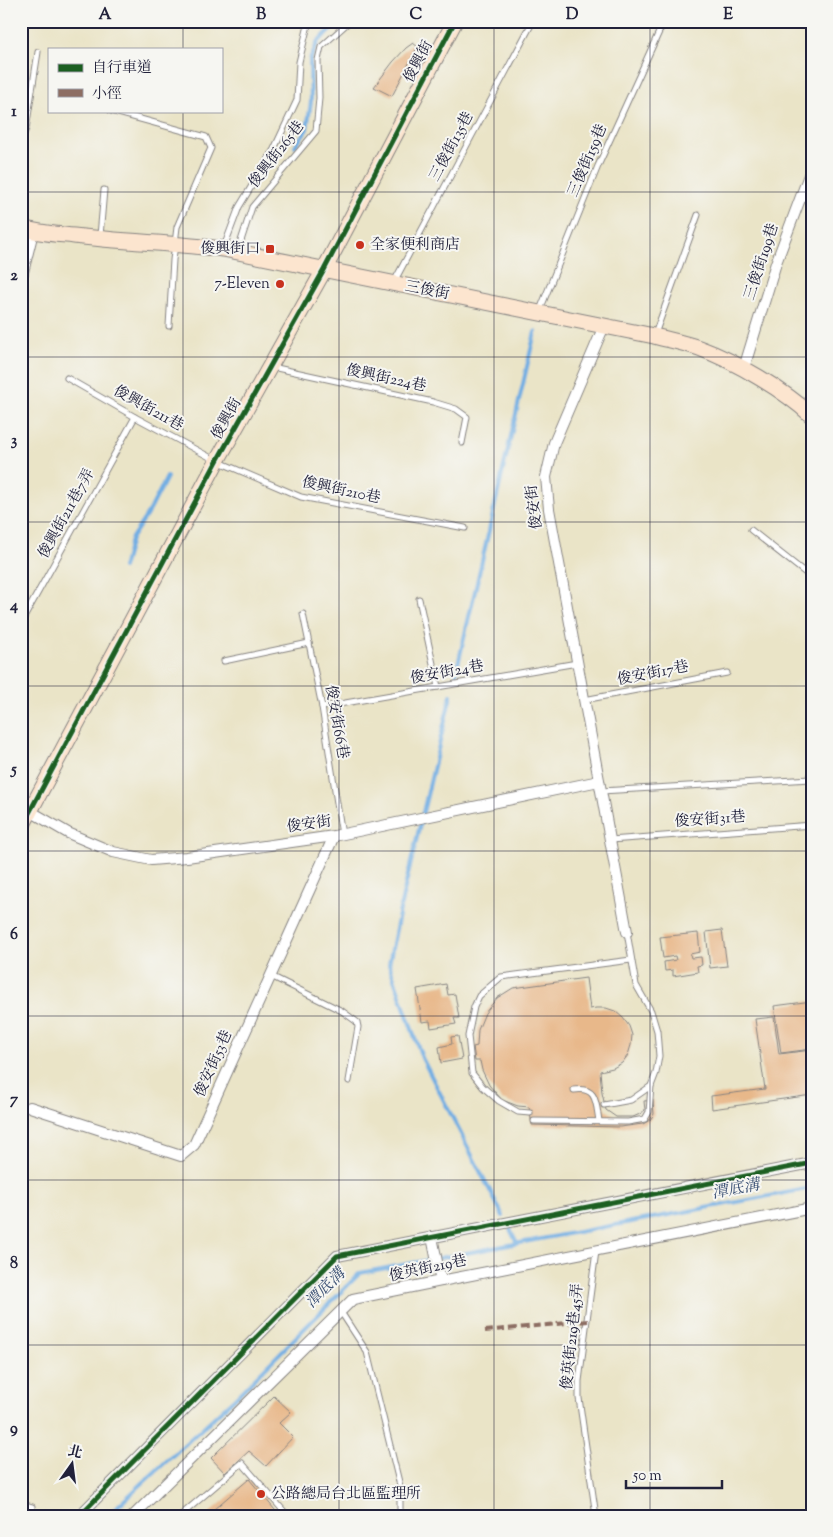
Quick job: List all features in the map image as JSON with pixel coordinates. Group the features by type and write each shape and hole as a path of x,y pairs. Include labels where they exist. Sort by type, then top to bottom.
{"street":[{"name":"俊興街","path":"21,828 28,810 217,461 324,270 455,21"},
{"name":"三俊街199巷","path":"744,368 776,263 812,167"},
{"name":"三俊街","path":"27,230 230,251 654,336 700,348 744,368 801,406 812,416"},
{"path":"21,280 27,230"},
{"name":"俊安街","path":"604,326 554,443 546,477 549,509 627,932"},
{"name":"俊安街","path":"28,810 68,833 113,852 151,860 187,857 338,836 428,816 600,786"},
{"name":"俊安街53巷","path":"30,1107 181,1156 194,1146 271,976 338,836"},
{"path":"79,1516 337,1256 812,1163"},
{"name":"俊英街219巷","path":"133,1516 353,1300 812,1208"},
{"path":"432,1237 441,1281"}],"lane":[{"path":"230,251 239,207 274,149 297,100 299,62 309,21"},
{"name":"俊興街265巷","path":"230,251 252,207 316,131 318,60 322,47 350,21"},
{"name":"三俊街135巷","path":"393,284 533,21"},
{"name":"三俊街159巷","path":"539,313 598,166 664,21"},
{"path":"21,141 26,129 38,52"},
{"path":"114,112 206,137 211,148 176,228 169,326"},
{"path":"100,239 104,190"},
{"path":"654,336 698,215"},
{"name":"俊興街224巷","path":"270,367 456,408 467,416 462,443"},
{"name":"俊興街211巷","path":"67,378 217,461"},
{"name":"俊興街211巷7弄","path":"21,623 135,417"},
{"name":"俊興街210巷","path":"217,461 301,497 465,528"},
{"path":"751,530 812,578"},
{"path":"419,599 438,687"},
{"name":"俊安街66巷","path":"303,614 322,707 338,836"},
{"path":"224,662 309,643"},
{"name":"俊安街24巷","path":"322,707 577,663"},
{"name":"俊安街17巷","path":"584,700 727,673"},
{"path":"600,786 811,779"},
{"name":"俊安街31巷","path":"610,840 812,825"},
{"path":"534,1121 628,1122 645,1119 649,1112 651,1086 656,1073 658,1056 657,1031 651,1011 636,984 627,932"},
{"path":"530,1112 518,1112 499,1101 483,1087 472,1073 468,1036 474,1007 479,996 501,977 631,960"},
{"path":"271,976 342,1010 357,1022 358,1027 349,1081"},
{"path":"604,1104 631,1100 651,1086"},
{"path":"574,1090 589,1090 594,1096 599,1121"},
{"name":"俊英街219巷45弄","path":"596,1250 579,1381 579,1398 596,1516"},
{"path":"341,1312 367,1352 400,1486 400,1516"},
{"path":"180,1516 242,1463 288,1516"},
{"path":"21,1504 32,1507"}],"building":[{"path":"413,43 418,47 392,96 374,87 393,62"},
{"path":"722,930 727,966 710,968 706,932"},
{"path":"698,933 700,952 690,954 691,958 701,957 702,965 697,966 698,972 673,976 673,970 665,971 664,962 676,960 675,956 663,958 660,937"},
{"path":"586,978 590,1009 606,1008 615,1011 629,1026 632,1035 628,1055 622,1063 613,1068 600,1071 606,1110 616,1117 633,1117 645,1110 644,1101 653,1100 654,1114 650,1120 643,1124 620,1127 532,1125 529,1107 518,1106 502,1100 489,1085 480,1061 475,1061 473,1047 477,1046 478,1030 485,1013 497,998 513,988"},
{"path":"446,984 448,995 455,994 459,1018 454,1018 456,1024 431,1028 430,1021 422,1022 417,989"},
{"path":"812,1001 812,1049 781,1053 774,1006"},
{"path":"774,1017 779,1054 812,1050 812,1095 712,1109 711,1096 765,1089 755,1019"},
{"path":"458,1036 462,1059 441,1063 439,1047 452,1044 451,1037"},
{"path":"274,1396 291,1412 279,1423 293,1437 266,1466 249,1451 225,1473 211,1458"},
{"path":"249,1479 280,1516 206,1516"}],"waterway":[{"path":"295,146 307,129 311,102 310,60 318,41 341,21"},
{"path":"456,673 535,332"},
{"path":"123,568 131,539 150,510 167,477"},
{"path":"451,695 401,904 389,964 422,1058 503,1216"},
{"name":"潭底溝","path":"107,1516 235,1398 360,1273 812,1188"},
{"path":"510,1229 517,1243"}],"marked path":[{"path":"485,1331 588,1321"}],"cycle path":[{"path":"21,828 217,461 324,270 455,21"},
{"path":"79,1516 337,1256 812,1163"}],"place":[{"name":"全家便利商店","path":"360,245"},
{"name":"俊興街口","path":"270,249"},
{"name":"7-Eleven","path":"280,284"},
{"name":"公路總局台北區監理所","path":"261,1494"}]}
